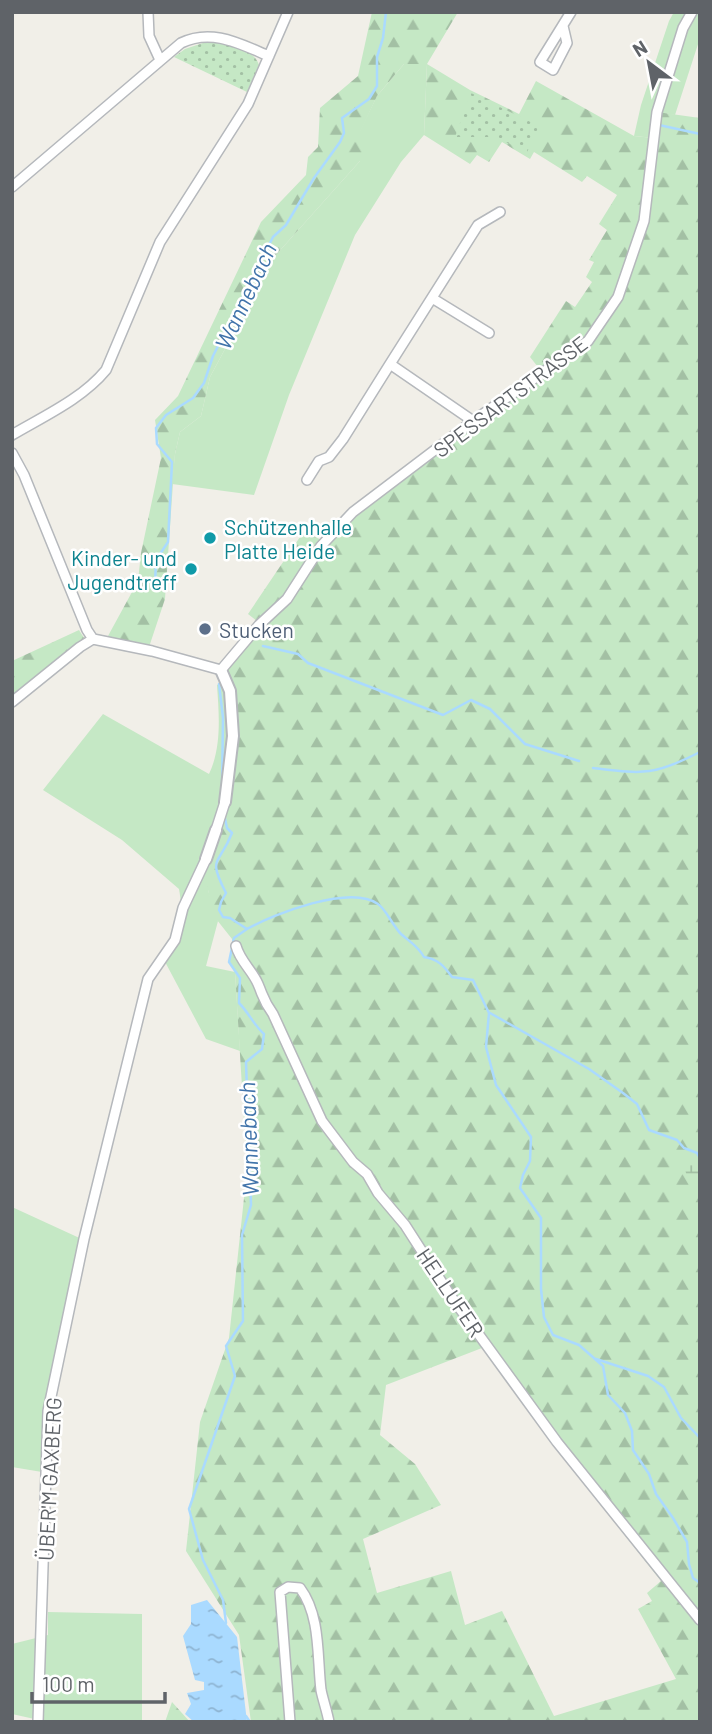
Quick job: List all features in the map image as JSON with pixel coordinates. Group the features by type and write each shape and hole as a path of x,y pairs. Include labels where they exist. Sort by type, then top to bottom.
{"street":[{"path":"148,12 149,36 160,60"},
{"path":"12,435 78,396 106,370 159,242 237,123 288,12"},
{"path":"563,26 571,12"},
{"name":"SPESSARTSTRASSE","path":"221,670 259,625 287,599 321,546 354,512 473,421 588,341 618,297 644,221 657,112 683,28 692,12"},
{"path":"12,187 181,43 202,36 225,38 269,56"},
{"path":"307,480 319,461 329,457 478,225 500,212"},
{"path":"432,298 489,334"},
{"path":"390,364 473,421"},
{"path":"12,453 24,475 93,639"},
{"path":"12,702 93,639 152,651 221,670 230,691 233,736 225,802 206,859"},
{"name":"ÜBER'M GAXBERG","path":"38,1722 48,1411 84,1239 148,979 175,940 183,908 206,859"},
{"name":"HELLUFER","path":"236,946 245,966 258,984 262,999 273,1014 322,1121 353,1162 367,1174 378,1193 405,1225 450,1295 557,1441 700,1620"},
{"path":"290,1722 280,1592 288,1587 300,1588 309,1600 322,1693 329,1722"}],"green space":[{"path":"372,12 458,12 427,64 404,64 377,96 356,141 363,148 360,161 275,256 210,377 201,416 180,432 175,454 165,599 149,647 115,641 108,636 138,581 141,553 161,458 155,420 178,396 261,222 306,175 308,157 318,147 320,108 358,76"},
{"path":"674,12 700,12 700,38 675,115 657,112 654,138 634,136 641,105"},
{"path":"215,39 241,48 256,60 259,65 247,92 174,57 185,49"},
{"path":"404,64 427,64 424,135 401,162 355,235 289,395 254,495 172,484 180,432 201,416 210,377 275,256 360,161 355,141 377,96"},
{"path":"427,64 470,90 519,114 536,81 634,136 654,138 657,112 700,118 700,1722 251,1722 239,1635 186,1551 200,1422 229,1338 247,1170 235,972 229,962 233,945 232,939 217,920 211,904 206,859 225,802 232,736 221,670 262,625 248,614 304,531 325,542 354,512 542,372 530,357 566,301 575,307 592,282 586,277 594,262 589,260 607,230 599,224 617,195 587,176 582,182 534,152 530,159 502,142 489,162 477,155 470,164 424,135","holes":["482,1348 552,1443 661,1581 647,1593 652,1601 638,1609 676,1679 554,1716 502,1611 465,1625 451,1571 377,1593 363,1539 441,1505 415,1464 380,1435 386,1385"]},
{"path":"471,93 539,126 527,152 495,137 455,137"},
{"path":"79,630 84,638 12,697 12,661"},
{"path":"219,684 227,692 225,802 208,890 218,921 206,966 235,972 240,1051 206,1039 163,958 173,942 178,925 181,908 179,889 122,840 43,790 103,714 209,774 218,742"},
{"path":"700,1151 700,1183 688,1181 684,1165"},
{"path":"12,1207 86,1241 50,1411 48,1473 12,1467"},
{"path":"48,1612 142,1614 142,1722 48,1722 12,1714 12,1644 48,1635"},
{"path":"172,1702 190,1722 165,1722"}],"water":[{"path":"207,1600 237,1637 247,1722 194,1722 185,1714 191,1704 187,1693 204,1690 204,1682 195,1680 183,1636 191,1624 191,1605"}],"waterway":[{"name":"Wannebach","path":"155,585 156,560 168,542 172,462 157,444 156,428 166,415 193,398 204,383 213,356 273,237 286,225 314,178 340,142 344,133 342,118 369,99 377,86 377,57 383,38 386,12"},
{"path":"659,125 700,134"},
{"path":"263,646 298,654 308,663 443,715 471,700 490,709 525,744 579,761"},
{"name":"Wannebach","path":"219,684 223,718 222,787"},
{"path":"593,768 648,771 671,765 700,752"},
{"name":"Wannebach","path":"224,814 227,828 232,833 216,866 226,893 219,910 223,917 230,918 247,929 234,938 229,962 240,978 239,1003 264,1034 262,1049 246,1062 251,1205 242,1235 243,1321 226,1346 235,1376 189,1509 203,1560 223,1600 226,1623"},
{"path":"247,929 312,903 350,897 365,899 381,906 398,931 424,957 433,959 452,977 473,980 489,1013 486,1047 496,1085 531,1137 530,1161 520,1188 541,1218 541,1289 544,1317 553,1335 579,1345 603,1366 608,1395 625,1413 632,1431 633,1450 649,1474 656,1494 687,1542 693,1578 700,1583"},
{"path":"490,1013 589,1069 637,1104 649,1130 677,1140 700,1158"},
{"path":"596,1359 648,1376 664,1387 681,1418 700,1438"},
{"name":"Wannebach","path":"246,1716 250,1722"}],"place":[{"name":"Schützenhalle Platte Heide","path":"210,538"},
{"name":"Kinder- und Jugendtreff","path":"191,569"},
{"name":"Stucken","path":"205,629"}]}
